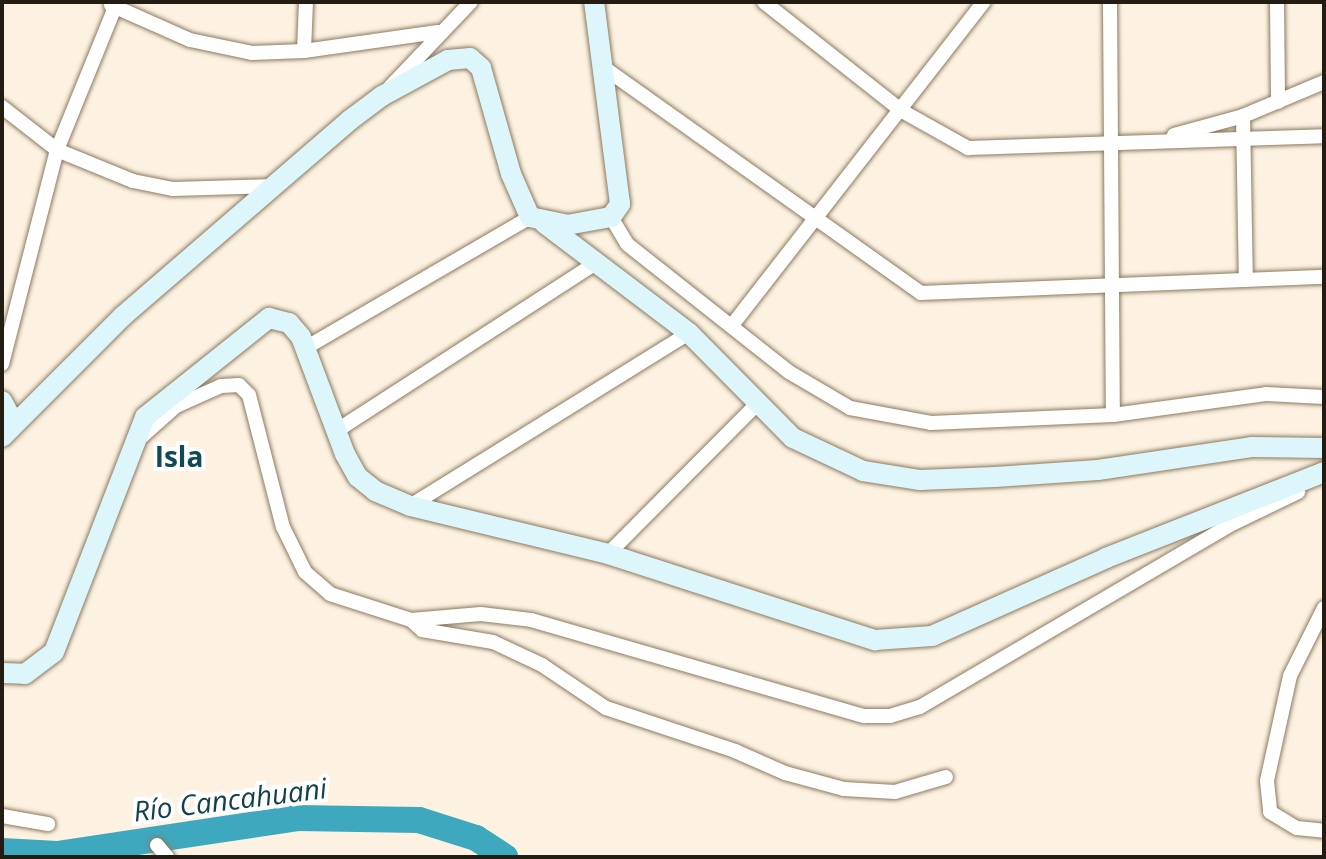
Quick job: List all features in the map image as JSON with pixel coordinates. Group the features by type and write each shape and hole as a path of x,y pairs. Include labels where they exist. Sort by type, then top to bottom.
{"street":[{"path":"304,51 306,2"},
{"path":"6,426 123,316 382,96 438,32 471,2"},
{"path":"307,347 536,219 567,225 611,217 620,204 594,2"},
{"path":"764,2 902,111 968,148 1324,136"},
{"path":"733,324 984,2"},
{"path":"1110,2 1113,415"},
{"path":"1277,2 1278,102"},
{"path":"2,364 57,150 113,5 190,40 252,53 304,51 438,32"},
{"path":"382,96 437,64 464,56 475,60 536,219 689,333 756,405 808,448 895,478 1010,476 1251,447 1324,448"},
{"path":"603,67 921,293 1324,277"},
{"path":"1149,142 1243,116 1324,82"},
{"path":"2,107 57,150 133,181 173,189 275,186"},
{"path":"1243,116 1246,280"},
{"path":"611,217 627,244 733,324 789,372 850,408 931,423 1113,415 1266,394 1324,397"},
{"path":"336,431 597,262"},
{"path":"2,673 25,674 54,652 133,444 151,410 262,322 282,319 307,347 336,431 364,483 410,506 608,554 845,631 905,642 932,636 1106,558 1324,472"},
{"path":"410,506 689,333"},
{"path":"133,444 176,406 221,386 239,385 249,395 259,448 283,527 305,572 330,594 411,620 481,614 531,620 864,716 890,716 968,682 1228,526 1324,480"},
{"path":"2,401 6,426"},
{"path":"608,554 756,405"},
{"path":"1324,608 1290,676 1267,781 1270,812 1297,828 1324,831"},
{"path":"411,620 422,630 493,642 542,665 606,708 735,751 785,773 844,789 895,792 946,777"},
{"path":"2,816 48,824"},
{"path":"157,845 167,857"}],"waterway":[{"name":"Río Cancahuani","path":"2,851 57,854 297,818 419,820 476,838 505,857"}],"district":[{"name":"Isla","path":"179,456"}]}
